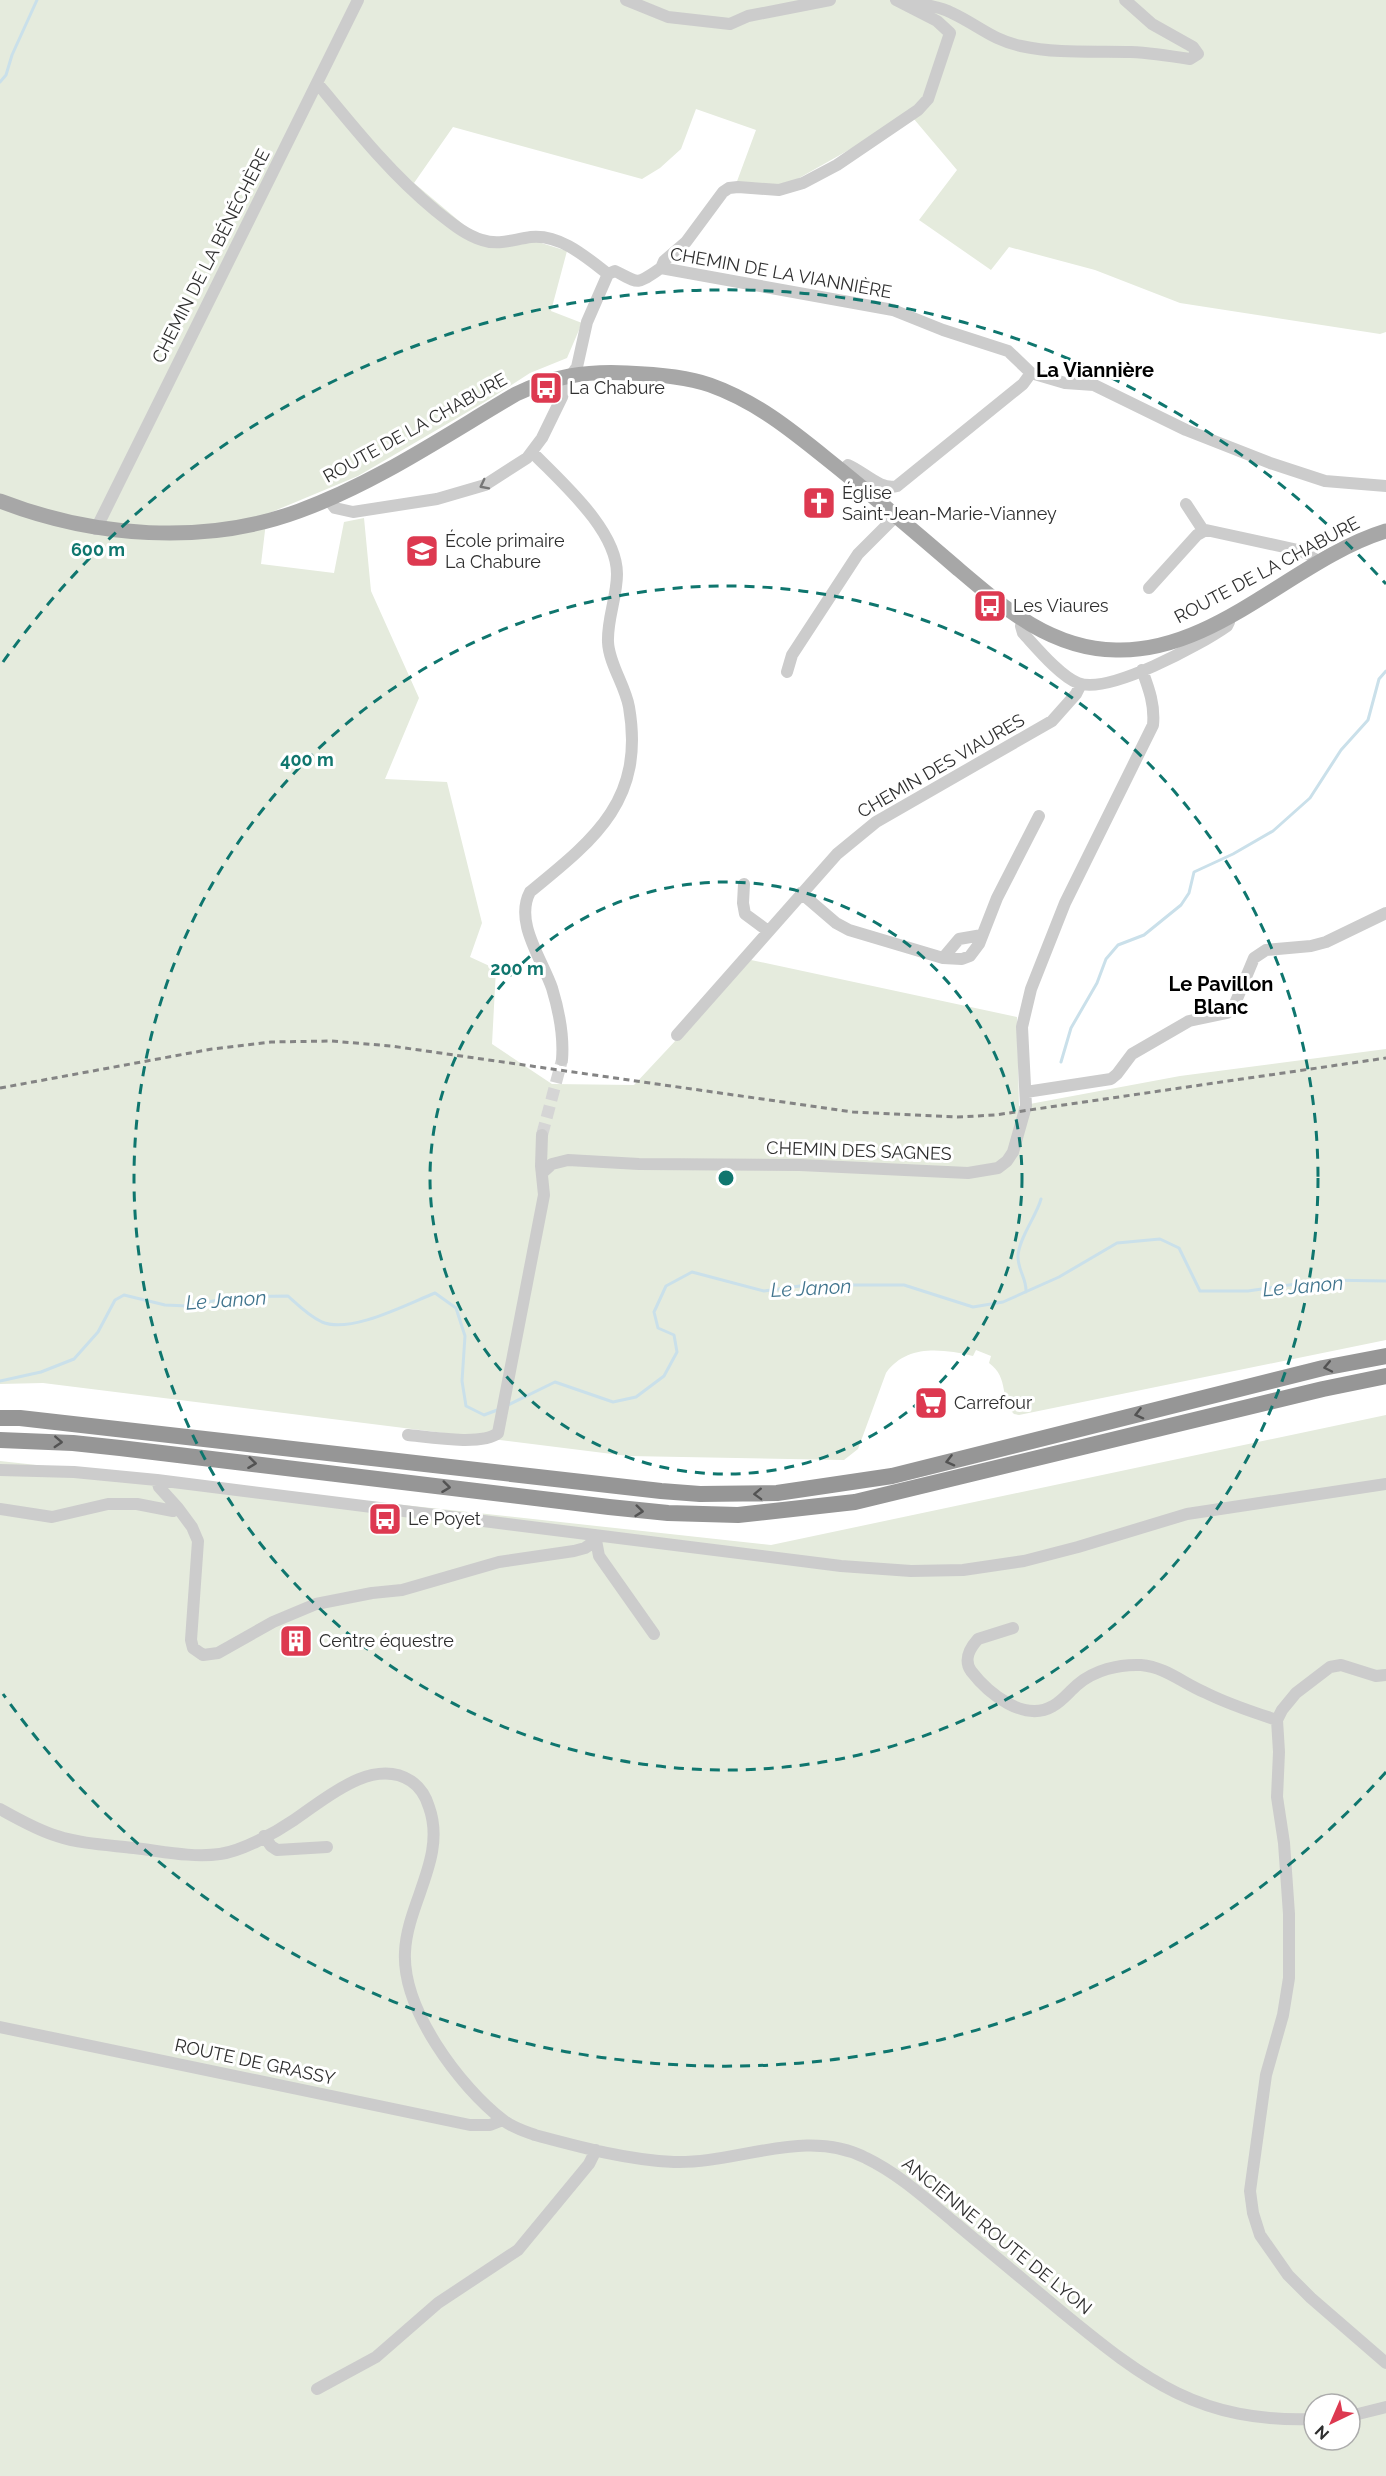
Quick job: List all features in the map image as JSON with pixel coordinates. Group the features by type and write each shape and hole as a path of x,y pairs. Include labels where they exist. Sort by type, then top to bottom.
{"highway":[{"path":"0,1418 21,1418 661,1491 700,1494 777,1493 892,1476 1323,1368 1386,1356"},
{"path":"0,1440 108,1446 620,1509 738,1515 855,1502 1323,1389 1386,1376"}],"main road":[{"name":"ROUTE DE LA CHABURE","path":"0,501 29,512 96,529 165,534 234,527 271,520 328,499 539,383 571,375 594,373 643,374 682,378 709,385 759,407 786,425 842,470 1007,610 1042,632 1082,647 1128,650 1161,645 1185,637 1226,617 1355,543 1386,531"}],"street":[{"name":"CHEMIN DE LA BÉNÉCHÈRE","path":"96,529 358,0"},
{"path":"626,0 668,17 730,24 748,16 830,0"},
{"path":"661,268 664,261 686,242 723,192 729,188 788,189 803,183 837,165 924,104 950,33 937,21 896,0"},
{"path":"902,0 939,7 1002,41 1043,50 1133,52 1190,59 1198,54 1193,47 1152,24 1125,0"},
{"path":"318,84 394,173 415,194 460,229 479,240 490,243 538,237 562,243 608,274 587,322 577,367 533,453 485,485 436,499 361,512 344,512 335,508 328,499"},
{"name":"CHEMIN DE LA VIANNIÈRE","path":"608,274 615,271 635,282 641,281 661,268 893,310 943,330 1008,351 1031,373 1065,382 1094,386 1186,430 1304,475 1325,481 1386,486"},
{"path":"842,470 848,465 882,485 891,488 897,486 1023,384 1031,373"},
{"path":"533,453 599,526 610,544 616,561 617,576 608,644 627,700 631,733 628,770 615,809 595,834 530,892 525,900 528,928 557,1006 563,1047 562,1060"},
{"path":"1186,504 1203,531"},
{"path":"787,672 792,655 858,554 896,516"},
{"path":"1149,588 1203,531 1209,530 1298,550 1312,556 1318,564"},
{"path":"1023,621 1021,626 1023,633 1063,672 1081,684 1102,685 1142,670 1194,646 1220,631 1229,622 1226,617"},
{"name":"CHEMIN DES SAGNES","path":"542,1173 552,1164 568,1160 639,1164 800,1165 974,1173 998,1168 1007,1161 1013,1152 1026,1106 1022,1027 1031,989 1065,903 1153,725 1152,698 1142,670"},
{"name":"CHEMIN DES VIAURES","path":"677,1035 835,856 876,822 1052,721 1076,694 1081,684"},
{"path":"801,893 849,930 943,958 962,959 970,956 976,950 997,898 1038,816"},
{"path":"744,884 745,914 768,931"},
{"path":"1026,1092 1111,1078 1118,1074 1126,1060 1137,1050 1188,1021 1223,1015 1231,1010 1250,965 1259,953 1266,950 1311,946 1326,942 1386,913"},
{"path":"943,958 959,939 982,935"},
{"path":"408,1436 486,1439 498,1433 544,1195 542,1135"},
{"path":"0,1470 74,1472 157,1480 595,1538 841,1566 911,1571 963,1570 1024,1561 1078,1548 1187,1514 1386,1484"},
{"path":"157,1480 159,1487 192,1527 198,1541 191,1640 193,1648 203,1655 218,1653 273,1622 316,1604 372,1593 402,1590 499,1562 580,1550 595,1538"},
{"path":"0,1509 52,1517 108,1504 137,1504 173,1511 178,1508"},
{"path":"595,1538 596,1549 605,1565 654,1634"},
{"path":"1013,1628 978,1639 967,1657 968,1666 990,1691 1008,1703 1029,1712 1052,1707 1092,1675 1123,1665 1142,1665 1159,1668 1224,1701 1277,1720"},
{"path":"1386,1674 1376,1676 1341,1665 1330,1667 1296,1693 1277,1720 1279,1741 1277,1797 1284,1843 1290,1914 1289,1978 1283,2015 1266,2075 1250,2191 1253,2213 1260,2235 1288,2275 1386,2363"},
{"name":"ANCIENNE ROUTE DE LYON","path":"0,1809 58,1836 78,1841 183,1854 221,1854 295,1820 339,1789 358,1779 379,1774 392,1774 412,1781 420,1789 434,1820 434,1838 424,1885 407,1934 405,1952 407,1981 414,2004 444,2053 471,2089 503,2120 517,2129 536,2135 596,2150 655,2161 698,2161 811,2145 859,2154 882,2166 922,2196 1116,2356 1156,2384 1191,2400 1227,2411 1269,2417 1302,2418"},
{"path":"264,1836 271,1846 278,1850 327,1847"},
{"name":"ROUTE DE GRASSY","path":"0,2027 470,2125 490,2125 503,2120"},
{"path":"317,2389 376,2357 438,2303 518,2250 589,2164 596,2150"},
{"path":"1362,2413 1386,2407"}],"shaded area":[{"path":"0,0 1386,0 1386,332 1380,334 1180,303 1095,270 1009,247 991,270 919,220 957,170 908,112 870,138 785,186 736,184 756,130 696,109 681,149 660,168 642,179 453,127 414,183 471,231 498,239 538,242 567,251 551,311 582,323 567,358 530,373 358,476 267,514 261,564 334,573 344,522 364,518 371,591 419,698 385,779 447,782 482,923 470,957 496,969 492,1044 552,1084 634,1085 751,960 1017,1017 1019,1106 1180,1076 1386,1049 1386,1340 1019,1415 1014,1414 1009,1408 1000,1375 989,1363 991,1356 976,1350 973,1356 937,1351 915,1353 904,1357 886,1373 858,1449 844,1460 628,1456 43,1383 0,1384"},
{"path":"1386,1415 1386,2476 0,2476 0,1461 771,1545"}],"waterway":[{"path":"0,82 6,75 12,55 37,0"},
{"path":"1061,1062 1071,1028 1097,983 1106,959 1118,945 1144,935 1181,905 1189,893 1194,872 1233,854 1273,831 1310,798 1341,750 1368,720 1379,679 1386,671"},
{"path":"1026,1292 1019,1265 1019,1248 1041,1199"},
{"name":"Le Janon","path":"506,1406 555,1382 613,1402 636,1397 664,1376 677,1352 674,1335 658,1328 654,1312 666,1286 692,1272 764,1291 807,1285 904,1285 973,1307 1003,1302 1059,1277 1117,1243 1160,1239 1179,1248 1200,1291 1248,1291 1324,1280 1386,1281"},
{"name":"Le Janon","path":"0,1381 41,1372 74,1359 98,1332 115,1300 124,1295 165,1305 188,1306 233,1297 288,1296 313,1317 334,1325 379,1316 435,1293 456,1308 465,1336 462,1381 466,1406 484,1415 500,1409"}],"tunnel":[{"path":"542,1135 562,1060"}],"railway":[{"path":"0,1088 212,1049 271,1042 332,1041 391,1046 853,1112 957,1117 995,1115 1386,1058"}],"place":[{"name":"La Chabure","path":"546,388"},
{"name":"Église Saint-Jean-Marie-Vianney","path":"819,503"},
{"name":"École primaire La Chabure","path":"422,551"},
{"name":"Les Viaures","path":"990,606"},
{"name":"Carrefour","path":"931,1403"},
{"name":"Le Poyet","path":"385,1519"},
{"name":"Centre équestre","path":"296,1641"}],"district":[{"name":"La Viannière","path":"1095,370"},
{"name":"Le Pavillon Blanc","path":"1221,996"}]}
